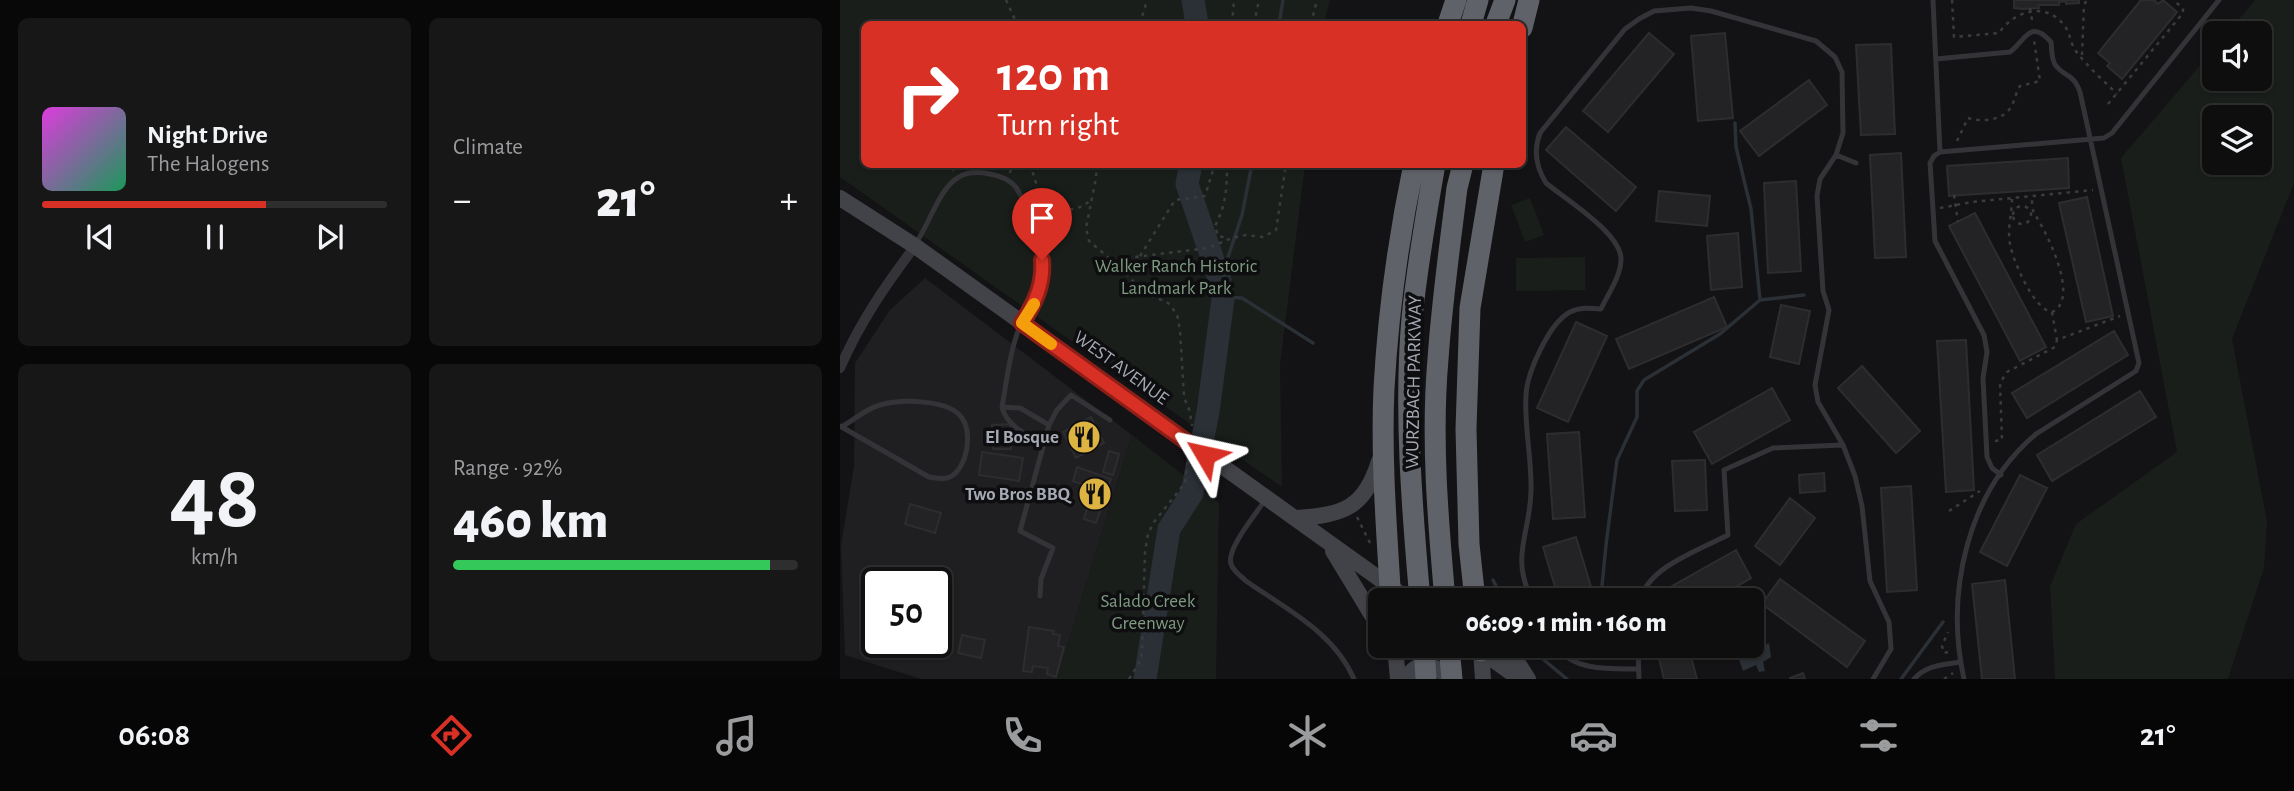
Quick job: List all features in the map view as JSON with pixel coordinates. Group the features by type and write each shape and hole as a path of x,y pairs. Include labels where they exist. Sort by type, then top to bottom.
{"highway":[{"path":"1449,21 1456,0"},
{"path":"1472,21 1478,0"},
{"path":"1497,21 1505,0"},
{"path":"1524,21 1530,0"},
{"path":"1391,588 1386,520 1384,388 1389,332 1413,168"},
{"name":"WURZBACH PARKWAY","path":"1419,588 1412,508 1412,320 1434,168"},
{"name":"WURZBACH PARKWAY","path":"1444,588 1438,526 1435,431 1437,360 1457,188 1462,168"},
{"path":"1474,588 1469,544 1466,429 1470,308 1493,168"},
{"path":"1386,520 1397,543 1410,553 1441,565 1457,561 1469,544"},
{"path":"1425,658 1426,679"},
{"path":"1450,658 1452,679"}],"main road":[{"name":"WEST AVENUE","path":"840,198 915,246 1227,471 1297,518 1384,588"},
{"path":"1297,518 1344,512 1358,501 1373,481 1384,445"},
{"path":"1326,540 1368,607"},
{"path":"1471,567 1479,588"},
{"path":"1392,658 1400,675 1420,666 1433,665 1452,679"},
{"path":"1480,658 1483,679"},
{"path":"1492,658 1520,679"},
{"path":"1515,658 1528,679"}],"street":[{"path":"840,368 861,323 915,246"}],"lane":[{"path":"1934,0 1940,152"},
{"path":"2001,475 1992,468 1987,457 1983,377 1987,352 1984,335 1935,240 1930,163 1940,152 2104,138 2112,133 2219,0"},
{"path":"1526,588 1520,568 1531,501 1526,391 1531,372 1548,335 1559,321 1570,312 1586,308 1601,309 1621,258 1611,235 1546,183 1540,174 1536,144 1540,133 1625,29 1654,11 1691,8 1816,41 1835,57 1842,72 1843,133 1836,155 1820,179 1817,196 1823,291 1829,310 1815,385 1818,402 1843,446 1855,476 1863,506 1871,581 1889,622 1892,637 1891,649 1873,679"},
{"path":"1936,59 2010,52 2023,36 2030,32 2039,32 2051,42 2056,67 2077,83 2140,363 2136,371 2036,434 2024,445 1986,498 1962,564 1957,601 1960,662 1964,679"},
{"path":"1836,155 1856,163"},
{"path":"915,246 927,229 946,188 959,176 978,172 1008,180 1017,189 1042,260 1043,273 1034,306 1022,323 1014,346 1002,407 1004,417 1024,434 1042,443"},
{"path":"1040,596 1041,579 1053,548 1020,531 1049,425 1057,410 1071,395 1110,420"},
{"path":"934,403 949,407 961,416 966,425 965,454 960,469 953,476 945,479 929,477 841,426 879,405 934,403"},
{"path":"1002,407 1020,408 1049,425"},
{"path":"1646,588 1648,582 1662,570 1728,535 1724,470 1773,448 1843,446"},
{"path":"1266,498 1237,541 1230,556 1230,564 1234,571 1323,635 1338,650 1354,679"},
{"path":"1566,658 1579,664 1604,669 1637,669"},
{"path":"1638,658 1639,679"},
{"path":"1914,679 1922,670 1960,662"}],"path":[{"path":"1006,0 1016,21"},
{"path":"1141,21 1147,0"},
{"path":"1232,21 1234,0"},
{"path":"1254,21 1258,0"},
{"path":"1312,21 1317,0"},
{"path":"2081,56 2084,5 2087,0"},
{"path":"2108,104 2183,13 2183,8 2173,0"},
{"path":"2030,8 2032,20"},
{"path":"1957,141 1968,118 1983,121 2002,116 2010,109 2020,86 2040,81 2034,40"},
{"path":"1140,256 1175,200 1205,196 1214,168"},
{"path":"1227,168 1224,209 1215,226 1218,236 1231,238"},
{"path":"1110,260 1208,248 1246,235 1263,237 1276,230 1285,168"},
{"path":"1940,208 2093,190 2094,197"},
{"path":"1954,195 1958,222"},
{"path":"2012,199 2013,217 2017,222 2026,223 2032,213 2032,197"},
{"path":"1026,213 1045,208 1071,210 1083,207 1091,200"},
{"path":"2021,206 2032,213 2046,230 2062,283 2062,306 2052,312 2046,312 2036,302 2010,242 2014,212 2021,206"},
{"path":"1992,441 2002,440 2000,383 2007,372 2054,347 2057,340 2052,312"},
{"path":"2057,340 2129,312"},
{"path":"1949,511 1979,493 1981,489"},
{"path":"1355,513 1371,546"},
{"path":"1948,625 1948,634 1941,646 1944,653 1948,652"},
{"path":"1944,679 1953,673"}],"shaded area":[{"path":"925,278 1132,435 1057,679 921,679 845,655 841,545 854,466 855,363 890,310"},
{"path":"1769,643 1771,657 1763,662 1765,671 1759,672 1756,665 1743,671 1739,659 1764,658 1764,645"}],"green space":[{"name":"Walker Ranch Historic Landmark Park","path":"840,0 1330,0 1325,21 861,21 861,168 1305,168 1280,365 1282,487 1125,379 840,177"},
{"path":"2255,0 2294,0 2294,183 2232,339 2267,521 2264,568 2228,679 2055,679 2050,586 2076,524 2177,452 2121,158 2202,63 2202,91 2272,91 2272,21 2237,21"},
{"path":"1530,198 1544,235 1525,242 1511,205"},
{"path":"1585,257 1585,290 1516,291 1516,258"},
{"name":"Salado Creek Greenway","path":"1132,435 1219,503 1216,679 1057,679"}],"building":[{"path":"2014,0 2079,0 2079,3 2066,4 2066,1 2059,2 2059,5 2038,5 2039,8 2023,9 2014,8"},
{"path":"2141,0 2154,0 2158,4 2163,0 2177,12 2122,79 2107,66 2110,63 2098,53"},
{"path":"1649,33 1674,54 1608,132 1583,111"},
{"path":"1725,33 1733,118 1698,121 1691,36"},
{"path":"1891,44 1895,134 1861,135 1856,45"},
{"path":"1809,80 1827,105 1759,156 1740,131"},
{"path":"1566,127 1636,187 1616,211 1546,150"},
{"path":"1901,153 1906,257 1875,258 1870,155"},
{"path":"2068,158 2069,188 1949,196 1947,166"},
{"path":"1796,181 1801,271 1768,273 1764,183"},
{"path":"1659,191 1710,196 1707,226 1656,221"},
{"path":"2087,197 2113,316 2086,322 2059,203"},
{"path":"1975,213 2046,347 2020,361 1949,226"},
{"path":"1738,233 1742,287 1711,290 1707,236"},
{"path":"1714,297 1727,327 1629,369 1616,339"},
{"path":"1781,305 1810,311 1799,364 1770,357"},
{"path":"1576,322 1607,336 1568,422 1537,408"},
{"path":"2114,331 2128,355 2027,418 2012,393"},
{"path":"1966,340 1974,490 1946,492 1937,341"},
{"path":"1862,366 1920,431 1896,453 1838,388"},
{"path":"1772,388 1790,420 1712,464 1694,432"},
{"path":"2140,391 2156,417 2052,481 2037,455"},
{"name":"El Bosque","path":"1091,417 1104,443 1076,458 1063,432"},
{"path":"1010,424 1011,449 993,449 992,425"},
{"path":"1579,432 1585,517 1553,519 1547,434"},
{"path":"1109,451 1119,454 1113,475 1103,472"},
{"path":"982,452 1023,458 1019,481 979,475"},
{"path":"1705,460 1707,510 1675,511 1672,461"},
{"name":"Two Bros BBQ","path":"1077,467 1111,479 1096,523 1084,519 1088,505 1082,503 1087,486 1073,481"},
{"path":"1824,473 1825,491 1800,493 1799,475"},
{"path":"2020,475 2047,488 2007,566 1980,552"},
{"path":"1911,486 1917,590 1887,592 1881,488"},
{"path":"1790,498 1815,518 1780,565 1755,546"},
{"path":"910,504 941,513 935,533 905,524"},
{"path":"1576,537 1591,588 1555,588 1543,547"},
{"path":"1736,550 1751,578 1734,588 1669,588"},
{"path":"1780,579 1865,641 1847,667 1764,605 1764,601"},
{"path":"2005,580 2015,679 1982,679 1972,584"},
{"path":"1029,627 1054,631 1053,634 1060,635 1058,646 1064,647 1056,677 1047,674 1048,668 1033,666 1032,672 1023,671"},
{"path":"962,635 985,640 981,658 958,653"},
{"path":"1659,658 1691,658 1697,679 1664,679"},
{"path":"1803,673 1805,679 1790,679 1790,678"}],"waterway":[{"path":"1193,0 1196,21"},
{"path":"1280,21 1283,0"},
{"path":"1602,588 1617,460 1637,417 1637,391 1644,380 1720,334 1760,300 1751,209 1736,147 1735,123"},
{"path":"1145,679 1169,529 1192,493 1208,412 1223,299 1220,281 1187,184 1190,168"},
{"path":"1220,281 1242,215 1251,168"},
{"path":"1760,300 1804,295"},
{"path":"1223,297 1242,298 1313,343"},
{"path":"1493,580 1497,588"},
{"path":"1901,679 1943,622"},
{"path":"1542,658 1567,679"}],"slow traffic":[{"path":"1034,304 1022,323 1051,344"}],"place":[{"name":"El Bosque","path":"1084,437"},
{"name":"Two Bros BBQ","path":"1095,494"}],"route":[{"path":"1042,260 1043,273 1034,306 1022,323 1205,455"}]}
